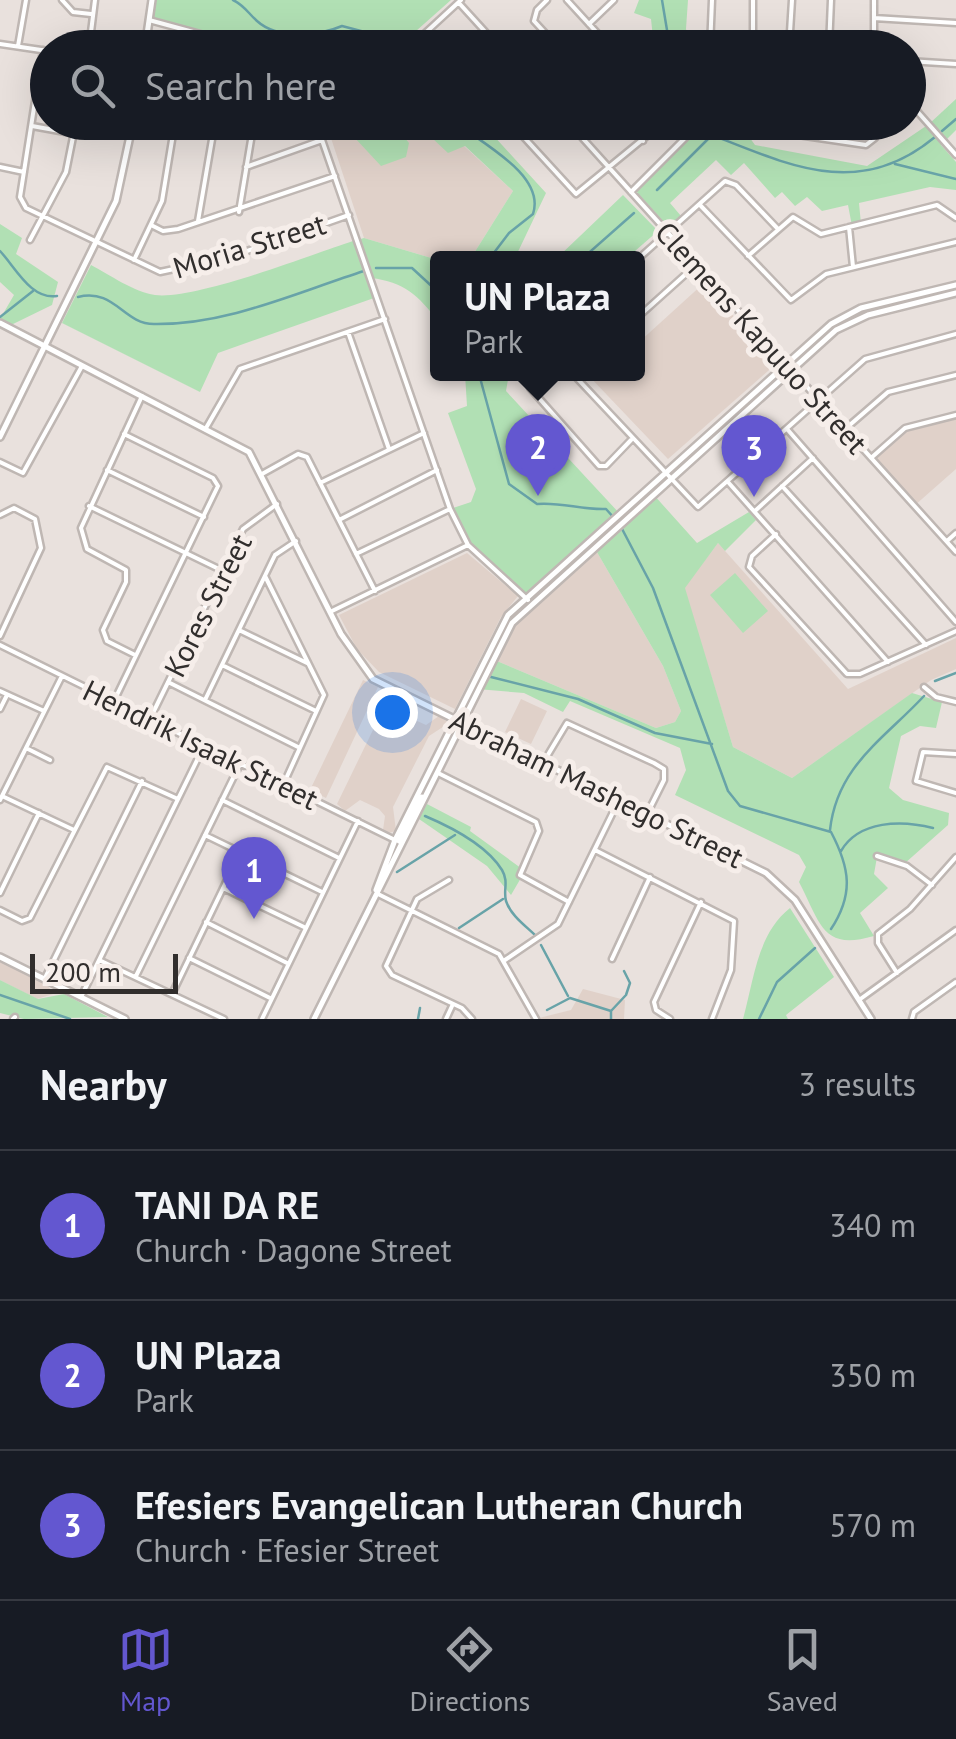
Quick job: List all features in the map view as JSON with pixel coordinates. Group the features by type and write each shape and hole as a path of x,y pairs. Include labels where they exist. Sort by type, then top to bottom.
{"main road":[{"path":"148,30 152,0"},
{"path":"0,437 121,189 130,140"},
{"path":"314,1019 505,620 851,312 956,285"},
{"path":"787,369 850,321 956,293"},
{"name":"Abraham Mashego Street","path":"0,322 245,448 278,504 330,612 362,670 372,680 751,864 779,882 871,1019"},
{"path":"399,841 436,775 458,720"},
{"path":"0,957 124,1019"}],"street":[{"path":"18,46 26,0"},
{"path":"62,0 72,12 93,14"},
{"path":"91,30 96,0"},
{"path":"542,30 534,21 537,10 548,0"},
{"path":"567,0 595,30"},
{"path":"590,24 614,0"},
{"path":"711,30 712,0"},
{"path":"753,30 754,0"},
{"path":"790,30 792,0"},
{"path":"830,30 832,0"},
{"path":"874,0 874,30"},
{"path":"428,30 460,1 485,30"},
{"path":"874,18 956,22"},
{"path":"149,20 186,30"},
{"path":"0,45 30,48"},
{"path":"926,62 956,64"},
{"path":"926,120 955,153"},
{"path":"30,138 21,202 41,216"},
{"path":"30,240 66,172 73,140"},
{"path":"134,260 162,201 172,140"},
{"path":"198,224 212,140"},
{"path":"239,212 251,140"},
{"path":"246,167 322,140 450,509 468,544 529,601"},
{"path":"526,140 573,192 580,193 643,141"},
{"name":"Clemens Kapuuo Street","path":"584,140 956,552"},
{"path":"631,192 683,140"},
{"path":"836,140 866,145 872,140"},
{"path":"0,167 24,172"},
{"path":"151,226 168,231 198,224 335,176"},
{"path":"645,253 721,184 730,181 778,229"},
{"path":"700,204 791,300 823,276 956,242"},
{"path":"748,256 793,217 818,234 938,205 956,218"},
{"name":"Moria Street","path":"41,216 160,272 186,268 349,214"},
{"path":"849,227 852,267"},
{"path":"645,311 697,264"},
{"path":"206,428 240,369 385,319"},
{"path":"348,332 389,450"},
{"path":"580,381 696,507 870,356 956,334"},
{"path":"0,462 23,473 82,366"},
{"path":"844,430 888,392 956,375"},
{"path":"530,381 530,388 600,466 606,466 631,440"},
{"path":"136,655 104,638 128,577 123,567 85,544 81,528 142,396"},
{"path":"871,458 908,427 956,415"},
{"path":"787,429 956,622"},
{"path":"320,483 424,432"},
{"path":"114,701 217,490 216,480 124,434"},
{"path":"262,474 301,454 309,459 375,590"},
{"path":"756,511 813,458"},
{"path":"107,470 204,517"},
{"path":"340,520 437,470"},
{"path":"728,482 888,662"},
{"path":"782,486 926,645"},
{"name":"Kores Street","path":"150,719 248,523 278,504"},
{"path":"89,506 223,571"},
{"path":"0,515 14,508 35,519 41,548 0,636"},
{"path":"356,554 450,509"},
{"path":"946,541 956,532"},
{"path":"776,534 752,556 749,567 840,670 854,676 956,631"},
{"path":"205,700 276,554 296,541"},
{"path":"330,612 468,544"},
{"path":"265,576 324,695 283,785"},
{"path":"240,630 310,665"},
{"name":"Hendrik Isaak Street","path":"0,646 399,841"},
{"path":"222,665 318,712"},
{"path":"62,676 1,798 74,830"},
{"path":"168,682 300,748"},
{"path":"924,687 936,697 956,702"},
{"path":"0,692 44,712"},
{"path":"0,709 7,695"},
{"path":"543,763 567,723 654,763 664,769 665,777 647,814"},
{"path":"81,997 204,746"},
{"path":"26,748 50,760"},
{"path":"956,754 927,749 916,781 956,793"},
{"path":"136,976 240,764"},
{"path":"0,910 22,921 30,918 107,767 178,799"},
{"path":"436,775 536,822 539,831 520,875 570,902"},
{"path":"44,979 142,780"},
{"path":"222,800 340,858"},
{"path":"505,960 556,928 619,800"},
{"path":"0,893 39,814"},
{"path":"262,1019 358,821"},
{"path":"205,835 323,893"},
{"path":"595,850 731,916 736,931 731,970 712,1019"},
{"path":"172,994 240,852"},
{"path":"877,856 907,866 932,886"},
{"path":"897,973 878,934 932,886 956,858"},
{"path":"612,959 650,876"},
{"path":"448,880 426,890 412,911 387,970 453,1004 472,1019"},
{"path":"223,888 306,928"},
{"path":"376,894 490,948 505,960 536,1019"},
{"path":"670,1019 656,1010 654,1002 702,902"},
{"path":"206,922 289,964"},
{"path":"859,1000 956,930"},
{"path":"950,935 956,944"},
{"path":"190,958 272,998"},
{"path":"100,960 224,1019"},
{"path":"912,1019 914,1012 956,982"},
{"path":"446,1019 453,1004"}],"shaded area":[{"path":"332,140 435,140 448,152 464,146 513,191 475,251 430,251 430,258 364,238"},
{"path":"704,283 776,364 668,459 594,381 645,381 645,337"},
{"path":"956,415 956,469 914,506 871,458 905,428"},
{"path":"718,543 848,689 956,638 956,669 931,680 792,778 733,747 684,588"},
{"path":"594,547 663,666 681,711 675,722 656,728 492,659 512,623"},
{"path":"467,553 518,596 501,617 455,709 379,672 357,649 339,615"},
{"path":"363,680 378,687 326,798 310,790"},
{"path":"396,693 403,697 404,715 426,725 439,716 449,723 429,736 393,807 396,831 388,833 383,830 385,816 379,809 360,800 345,811 337,804 389,697"},
{"path":"521,699 547,711 531,744 505,732"},
{"path":"0,957 44,979 53,994 37,999 0,980"},
{"path":"583,989 625,1000 624,1019 535,1019 571,1010"}],"green space":[{"path":"152,0 451,0 417,30 187,30 149,20"},
{"path":"639,0 688,0 686,30 652,30 651,19 634,13"},
{"path":"956,99 956,130 941,145 956,162 956,190 930,187 859,203 861,224 852,226 848,205 822,211 807,197 795,206 782,192 775,198 744,163 731,175 716,160 670,203 681,216 673,224 663,221 634,189 684,140 751,140 755,145 867,166 905,140 926,140 929,124"},
{"path":"357,140 407,140 406,157 381,166"},
{"path":"434,140 498,140 546,193 518,251 475,251 513,191 465,146 448,153"},
{"path":"623,195 658,231 635,251 564,251"},
{"path":"0,224 22,238 16,254 58,282 52,305 11,325 0,319 14,295 0,282"},
{"path":"364,238 430,258 430,311 409,291 371,278 357,240"},
{"path":"353,241 374,298 218,353 200,392 62,323 91,265 139,290 174,295 224,284"},
{"path":"465,381 508,381 506,391 620,514 527,598 468,545 450,509 471,502 476,489 448,413 467,406"},
{"path":"653,494 697,543 749,512 756,520 725,551 718,543 685,588 733,747 792,778 912,693 942,702 936,728 920,726 901,736 889,788 903,800 949,813 948,825 904,864 877,857 874,874 888,888 860,913 874,936 857,940 833,937 819,921 799,882 806,867 799,855 675,795 686,770 680,748 570,701 563,712 524,693 477,689 492,659 656,728 675,722 681,711 663,666 594,547"},
{"path":"735,573 768,611 743,633 710,595"},
{"path":"427,804 471,827 470,831 525,871 511,895 487,866 419,819"},
{"path":"790,908 834,977 786,1015 788,1019 743,1019 764,944"},
{"path":"0,980 38,999 64,994 108,1017 24,1019 0,1013"}],"waterway":[{"path":"233,0 274,30"},
{"path":"662,0 667,30"},
{"path":"329,30 342,26 357,30"},
{"path":"942,131 956,119"},
{"path":"725,140 798,166 853,172 907,156 935,137"},
{"path":"480,140 521,173 534,200 533,214 509,233 495,251"},
{"path":"657,190 707,140"},
{"path":"895,164 956,179"},
{"path":"591,251 634,213"},
{"path":"0,251 32,288 57,296"},
{"path":"376,268 412,268 430,285"},
{"path":"78,297 101,297 143,322 181,323 260,306 364,271"},
{"path":"0,317 33,291"},
{"path":"481,381 509,484 537,504 606,509 615,519"},
{"path":"620,525 653,588 728,791 740,806 831,832 847,881 843,904 831,929"},
{"path":"935,681 956,673"},
{"path":"491,677 578,699 655,733 712,744"},
{"path":"830,830 834,808 852,771 924,696"},
{"path":"425,816 468,838 495,861 504,874 508,906 537,937"},
{"path":"841,851 870,828 895,824 933,828"},
{"path":"397,872 455,835"},
{"path":"459,928 503,899"},
{"path":"541,945 568,996"},
{"path":"759,1019 777,982 815,948"},
{"path":"611,1019 611,1011 626,995 630,983 624,971"},
{"path":"0,995 70,1019"},
{"path":"547,1010 570,998 611,1011"},
{"path":"418,1019 420,1008"}],"place":[{"name":"UN Plaza","path":"538,496"},
{"name":"Efesiers Evangelican Lutheran Church","path":"754,497"},
{"name":"TANI DA RE","path":"254,919"}]}
